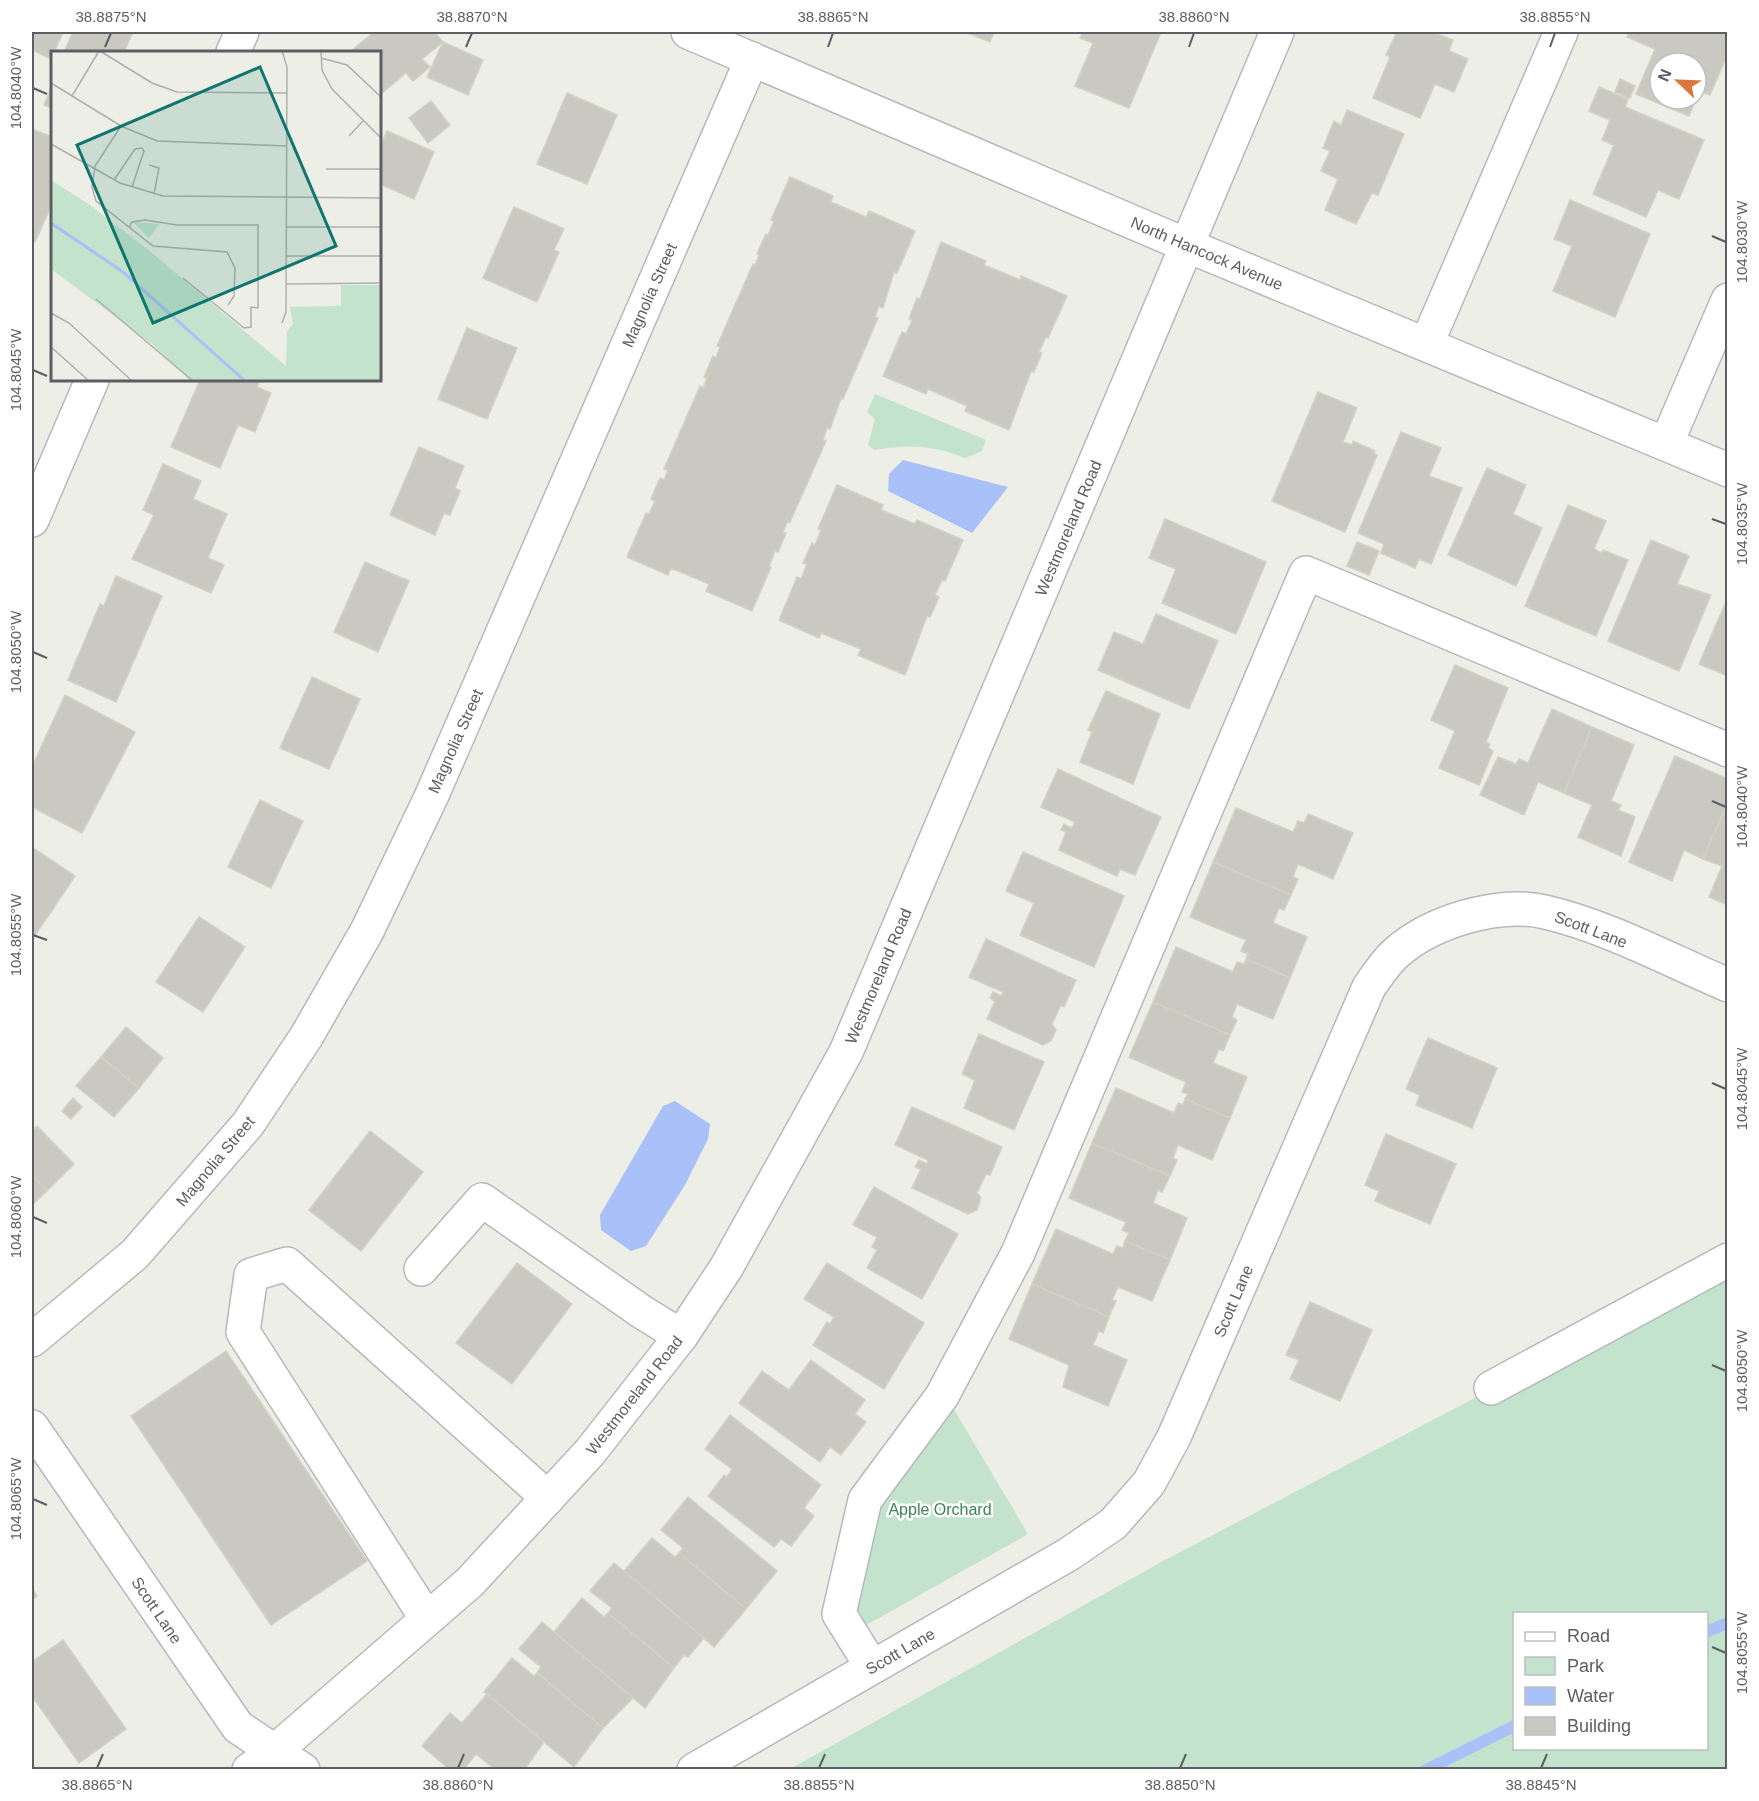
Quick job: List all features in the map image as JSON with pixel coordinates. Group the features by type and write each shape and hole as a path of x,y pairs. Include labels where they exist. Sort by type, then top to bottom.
{"street":[{"path":"233,51 242,32"},
{"name":"North Hancock Avenue","path":"688,32 1186,244 1667,442 1728,470"},
{"name":"Westmoreland Road","path":"262,1760 471,1582 590,1452 681,1336 726,1268 846,1052 1277,32"},
{"path":"1427,344 1561,32"},
{"name":"Magnolia Street","path":"32,1340 135,1254 248,1124 306,1037 367,931 432,795 752,59"},
{"path":"1667,442 1728,300"},
{"path":"32,520 92,381"},
{"path":"872,1667 839,1614 865,1500 942,1396 1018,1253 1306,573 1728,750"},
{"name":"Scott Lane","path":"694,1770 1078,1548 1113,1524 1149,1483 1174,1437 1370,987 1394,954 1426,932 1462,917 1503,910 1542,911 1583,923 1728,984"},
{"path":"421,1269 482,1200 642,1312 681,1336"},
{"path":"1491,1388 1728,1260"},
{"path":"427,1619 243,1332 251,1275 287,1264 548,1498"},
{"name":"Scott Lane","path":"32,1427 262,1760 303,1770"}],"green space":[{"path":"875,394 986,440 982,451 965,458 940,450 920,447 874,450 868,445 875,419 867,412"},
{"path":"1727,1266 1727,1769 788,1770 1165,1560"},
{"name":"Apple Orchard","path":"946,1396 1028,1534 854,1632 868,1501"}],"water":[{"path":"903,460 1008,487 972,533 888,491 889,474"},
{"path":"675,1101 710,1124 708,1139 685,1185 646,1246 631,1251 601,1230 600,1215 663,1106"}],"building":[{"path":"32,32 63,32 55,51 51,51 51,59 32,50"},
{"path":"73,32 133,32 124,51 64,51"},
{"path":"374,32 434,32 443,42 422,59 430,67 413,81 406,73 381,94 381,51 351,51"},
{"path":"965,32 994,32 990,42"},
{"path":"1083,32 1161,32 1129,108 1075,86 1093,43 1080,38"},
{"path":"1397,32 1432,32 1453,40 1449,51 1468,59 1454,92 1435,84 1420,118 1373,98 1390,57 1386,55"},
{"path":"1629,32 1728,32 1728,53 1710,95 1708,94 1708,51 1654,51 1655,49 1627,37"},
{"path":"443,42 483,60 468,95 427,77"},
{"path":"1648,66 1648,99 1636,94"},
{"path":"1620,79 1635,86 1630,98 1615,92"},
{"path":"1599,87 1628,99 1625,107 1704,140 1679,199 1658,190 1646,217 1593,194 1614,145 1602,140 1610,120 1589,111"},
{"path":"51,88 51,108 44,105"},
{"path":"567,93 617,115 587,184 537,164"},
{"path":"431,101 450,125 428,143 409,118"},
{"path":"1347,110 1404,134 1378,195 1372,193 1356,224 1325,210 1338,179 1321,171 1330,151 1323,148 1334,121 1341,125"},
{"path":"1677,111 1691,111 1689,116"},
{"path":"32,129 51,137 51,206 35,242 32,240"},
{"path":"387,131 434,152 414,199 381,184 381,145"},
{"path":"790,177 833,196 831,202 866,217 869,211 915,231 897,273 894,272 883,308 879,306 875,317 878,318 843,399 841,398 830,429 827,428 823,440 826,441 790,522 788,521 783,532 786,533 778,552 775,551 769,566 771,567 752,611 706,591 709,584 671,568 668,575 627,557 646,513 649,514 655,501 651,499 660,478 664,480 668,470 664,469 700,386 703,388 707,378 704,377 713,356 716,358 720,347 717,346 753,264 755,265 766,234 768,235 774,221 771,220"},
{"path":"1570,200 1650,234 1615,317 1553,291 1572,246 1554,239"},
{"path":"514,207 564,229 554,250 559,252 537,302 483,278"},
{"path":"941,242 986,261 984,265 1020,280 1021,276 1067,296 1039,352 1042,353 1034,372 1031,371 1009,430 965,411 967,406 928,389 926,394 883,376 902,332 906,334 912,320 909,319 917,298 920,299"},
{"path":"467,328 517,348 487,419 438,399"},
{"path":"200,381 260,381 257,387 271,393 255,432 238,425 220,468 171,447"},
{"path":"1318,392 1357,408 1343,442 1352,445 1353,441 1375,451 1374,454 1377,455 1345,532 1272,501"},
{"path":"1401,432 1441,448 1429,476 1462,488 1431,564 1419,559 1415,568 1381,553 1384,544 1358,533"},
{"path":"419,447 464,466 455,488 460,491 450,515 444,513 435,535 390,515"},
{"path":"163,464 201,481 193,499 227,514 208,558 224,565 211,593 132,559 154,515 143,510"},
{"path":"1487,468 1526,485 1513,514 1542,528 1516,586 1448,555"},
{"path":"837,485 883,505 881,510 915,524 917,520 963,540 945,581 942,580 935,595 939,597 930,617 927,616 905,675 858,655 861,649 821,633 819,638 779,620 797,577 801,579 807,564 803,563 812,543 815,545 821,530 818,529"},
{"path":"1568,505 1606,521 1594,549 1602,553 1603,550 1628,560 1596,636 1525,606"},
{"path":"1165,519 1266,562 1236,634 1162,603 1176,569 1149,558"},
{"path":"1651,540 1689,556 1677,584 1711,595 1679,671 1608,641"},
{"path":"1357,542 1379,551 1369,575 1347,566"},
{"path":"365,562 409,581 378,652 334,632"},
{"path":"116,576 162,596 116,702 68,680 100,604 104,606"},
{"path":"1728,597 1728,676 1699,664"},
{"path":"1156,614 1218,641 1189,709 1098,670 1114,632 1143,644"},
{"path":"1455,665 1508,688 1486,742 1490,744 1488,748 1493,751 1479,785 1439,768 1455,731 1431,720"},
{"path":"312,677 360,699 329,769 280,748"},
{"path":"1106,691 1160,714 1133,784 1080,762 1092,732 1088,730"},
{"path":"65,695 135,732 82,833 32,807 32,767"},
{"path":"1552,709 1592,727 1564,793 1538,782 1524,815 1480,795 1498,757 1516,764 1519,759 1528,763"},
{"path":"1592,727 1634,745 1611,801 1621,805 1618,810 1635,817 1621,856 1578,837 1592,805 1564,793"},
{"path":"1675,756 1728,779 1728,802 1703,859 1684,850 1672,881 1629,862"},
{"path":"1058,769 1161,817 1135,875 1120,869 1117,876 1059,850 1066,832 1061,830 1064,824 1072,828 1075,822 1041,807"},
{"path":"260,800 303,821 271,888 228,867"},
{"path":"1728,802 1728,905 1709,897 1722,866 1703,859"},
{"path":"1236,808 1293,832 1298,821 1304,823 1308,814 1353,833 1333,879 1298,864 1293,877 1298,879 1291,895 1213,862"},
{"path":"32,847 75,876 32,940"},
{"path":"1023,852 1124,896 1094,967 1020,935 1034,903 1006,891"},
{"path":"1213,862 1291,895 1284,910 1279,908 1273,923 1307,937 1290,978 1246,959 1248,954 1241,951 1246,940 1190,917"},
{"path":"199,917 245,947 203,1012 156,982"},
{"path":"986,939 1076,980 1064,1007 1061,1005 1052,1024 1056,1030 1051,1041 1043,1045 987,1019 995,1001 990,998 993,992 1001,996 1003,992 969,977"},
{"path":"1176,947 1233,972 1237,962 1244,964 1246,959 1290,978 1273,1019 1237,1004 1232,1017 1237,1020 1230,1035 1153,1002"},
{"path":"1153,1002 1230,1035 1223,1051 1219,1049 1213,1063 1247,1077 1230,1118 1185,1099 1188,1094 1182,1092 1186,1082 1129,1057"},
{"path":"126,1027 163,1058 139,1088 101,1057"},
{"path":"979,1034 1044,1062 1014,1130 964,1108 975,1080 962,1074"},
{"path":"1428,1038 1497,1068 1472,1128 1416,1105 1420,1095 1406,1089"},
{"path":"101,1057 139,1088 114,1117 76,1086"},
{"path":"1116,1088 1174,1113 1178,1103 1183,1105 1185,1099 1230,1118 1212,1160 1178,1145 1173,1158 1177,1160 1170,1176 1092,1143"},
{"path":"73,1098 82,1107 71,1119 62,1111"},
{"path":"912,1107 1002,1147 990,1175 986,1174 977,1193 981,1198 977,1210 968,1214 912,1188 921,1169 915,1167 919,1160 927,1164 928,1160 895,1145"},
{"path":"37,1126 74,1164 47,1191 32,1175 32,1131"},
{"path":"370,1131 423,1172 361,1251 309,1210"},
{"path":"1386,1134 1456,1164 1430,1224 1375,1201 1379,1191 1365,1185"},
{"path":"1092,1143 1170,1176 1162,1192 1158,1190 1153,1203 1187,1218 1170,1260 1125,1241 1129,1233 1122,1230 1126,1222 1069,1198"},
{"path":"32,1175 47,1191 32,1205"},
{"path":"874,1187 958,1234 922,1299 867,1268 877,1250 872,1247 877,1237 853,1225"},
{"path":"1056,1229 1113,1254 1117,1246 1123,1248 1125,1241 1170,1260 1152,1301 1118,1287 1112,1300 1116,1301 1109,1317 1032,1284"},
{"path":"517,1263 572,1304 512,1384 456,1343"},
{"path":"827,1263 924,1323 884,1389 813,1345 827,1322 830,1324 834,1317 804,1299"},
{"path":"1032,1284 1109,1317 1103,1333 1099,1331 1093,1345 1127,1360 1108,1406 1063,1387 1069,1365 1009,1339"},
{"path":"1310,1302 1372,1330 1340,1401 1290,1379 1299,1360 1286,1355"},
{"path":"226,1351 367,1561 271,1625 131,1416"},
{"path":"811,1360 865,1400 855,1414 866,1422 841,1455 830,1447 820,1462 739,1403 762,1371 789,1390"},
{"path":"730,1415 821,1485 804,1508 814,1516 791,1546 781,1539 774,1547 708,1496 724,1475 727,1477 732,1469 705,1449"},
{"path":"688,1497 777,1571 746,1609 679,1553 683,1548 661,1530"},
{"path":"652,1538 675,1557 679,1553 746,1609 714,1647 624,1571"},
{"path":"614,1563 704,1638 688,1657 684,1655 674,1668 608,1613 612,1608 590,1591"},
{"path":"32,1587 37,1596 32,1600"},
{"path":"582,1598 604,1617 608,1613 674,1668 645,1708 554,1632"},
{"path":"542,1622 633,1698 603,1728 537,1673 541,1667 519,1649"},
{"path":"63,1640 126,1729 79,1763 32,1696 32,1662"},
{"path":"512,1658 534,1676 537,1673 603,1728 574,1767 484,1692"},
{"path":"487,1694 544,1742 524,1770 496,1770 476,1754 463,1770 450,1770 422,1746 450,1713 462,1723"}],"waterway":[{"path":"1708,1631 1728,1623"},
{"path":"1426,1770 1513,1726"}]}
